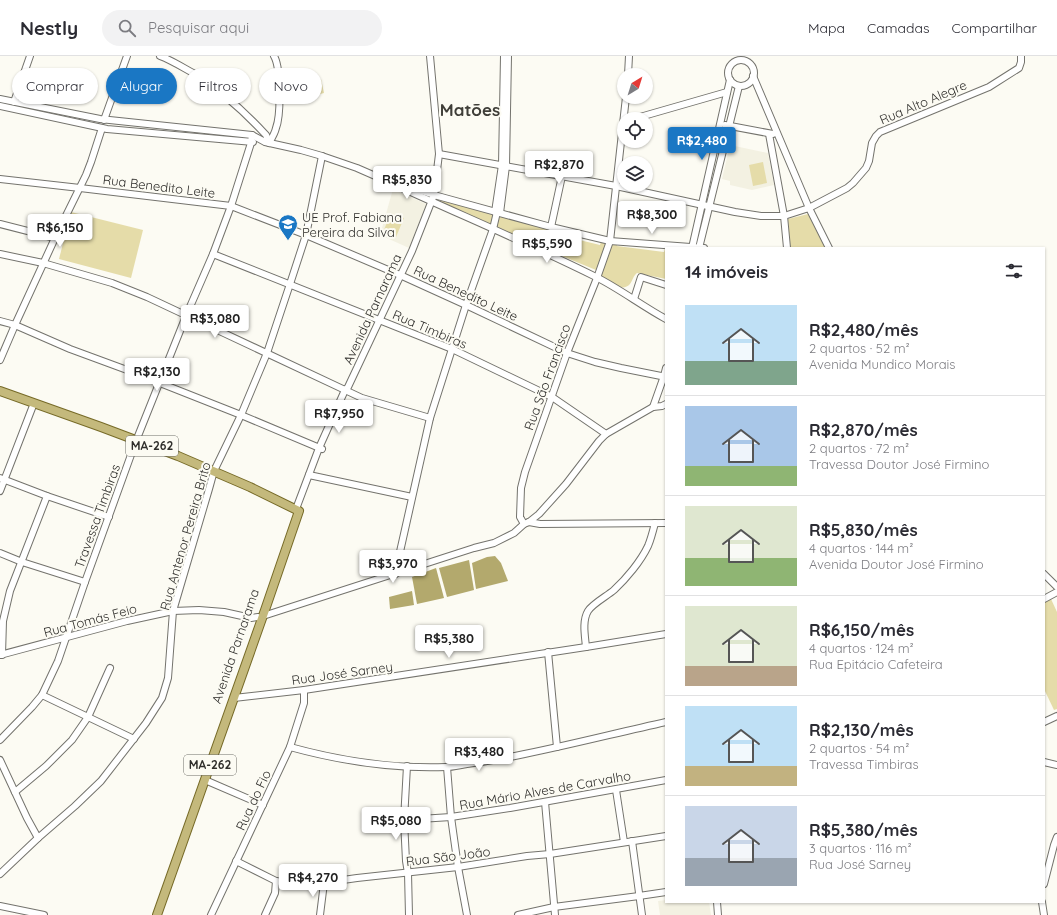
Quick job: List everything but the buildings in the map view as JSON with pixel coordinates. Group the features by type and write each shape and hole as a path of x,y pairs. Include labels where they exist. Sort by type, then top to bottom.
{"main road":[{"name":"MA-262","path":"0,391 178,456 298,510"},
{"name":"Avenida Parnarama","path":"152,915 162,892 191,812 298,510"},
{"name":"Avenida Parnarama","path":"157,915 162,892"}],"street":[{"path":"26,68 30,56"},
{"path":"0,360 91,162 127,56"},
{"path":"160,56 195,74 229,98 266,135 267,142"},
{"path":"267,142 277,128 279,108 280,89 278,71 274,56"},
{"name":"Avenida Parnarama","path":"298,510 321,449 412,251 432,202 439,154 430,56"},
{"path":"504,56 504,165"},
{"path":"395,574 430,418 466,305 493,229 497,212 504,165 508,56"},
{"path":"629,68 630,56"},
{"path":"692,247 730,80 728,72 733,56"},
{"path":"748,56 748,63"},
{"name":"Rua Alto Alegre","path":"439,154 616,186 710,207 761,216 784,216 809,208 847,188 866,168 869,161 872,143 880,132 989,87 1018,68 1021,62 1021,56"},
{"path":"731,64 741,60 748,63 753,69 753,76 778,135 809,208 828,247"},
{"path":"730,80 739,86 749,82 753,76"},
{"path":"700,247 728,125 739,86"},
{"path":"653,113 727,92"},
{"path":"0,99 12,102"},
{"path":"24,104 104,120 252,135 267,142 322,156 357,168 389,182 597,278 665,318"},
{"path":"0,106 102,128 251,143 267,142"},
{"path":"102,128 104,120"},
{"path":"720,123 778,135"},
{"path":"202,138 203,130"},
{"path":"769,134 784,216 787,247"},
{"name":"Travessa Timbiras","path":"0,740 42,695 58,661 136,441 186,316 213,254 231,206 251,143 252,135"},
{"name":"Rua São Francisco","path":"527,523 520,518 521,488 525,472 567,353 610,241 621,148"},
{"name":"Rua Antenor Pereira Brito","path":"0,874 101,781 146,723 162,698 168,678 173,611 214,471 241,415 267,354 306,236 322,156"},
{"path":"551,227 562,176"},
{"name":"Rua Benedito Leite","path":"0,179 231,206 400,276 466,305 567,353 595,362 665,376"},
{"path":"389,182 551,227 610,241 680,247"},
{"path":"0,224 55,238"},
{"path":"0,254 44,263 112,283 146,297 362,398 430,418"},
{"name":"Rua Timbiras","path":"213,254 452,349 552,397 606,434"},
{"path":"634,299 641,277 665,285"},
{"path":"0,321 15,325 70,349 159,382 321,449"},
{"path":"653,407 665,376"},
{"path":"0,491 2,479 34,403"},
{"path":"262,613 494,543 514,533 539,514 559,493 599,440 606,434 653,407 665,404"},
{"path":"310,476 412,497"},
{"path":"2,479 109,517"},
{"path":"1,655 2,620 10,591 47,496"},
{"path":"527,523 665,523"},
{"path":"586,647 585,625 586,616 589,609 614,590 638,563 648,546 655,523"},
{"path":"0,553 22,562 85,582"},
{"path":"1045,575 1057,587"},
{"path":"1045,598 1057,592"},
{"name":"Rua Tomás Feio","path":"1,655 127,621 173,611 199,610 224,612 251,618 262,613"},
{"name":"Rua José Sarney","path":"232,697 304,690 665,634"},
{"path":"548,652 557,748"},
{"path":"16,792 46,766 72,740 88,717 110,668"},
{"name":"Rua do Fio","path":"211,915 290,747 304,703 304,690"},
{"path":"42,695 134,739"},
{"path":"1045,722 1057,716"},
{"path":"290,747 349,761 407,766 447,767 490,761 557,748 665,722"},
{"path":"0,760 38,838"},
{"path":"1045,762 1057,765"},
{"path":"407,766 404,820 408,873 409,915"},
{"path":"447,767 451,817 467,915"},
{"path":"202,779 263,805"},
{"name":"Rua Mário Alves de Carvalho","path":"404,820 451,817 616,790 665,780"},
{"path":"616,790 624,842"},
{"path":"545,802 555,915"},
{"name":"Rua São João","path":"236,861 276,881 308,885 458,867 665,836"},
{"path":"1045,880 1057,837"},
{"path":"632,842 642,915"},
{"path":"265,915 275,893 276,881"},
{"path":"320,915 324,883"},
{"path":"518,915 554,907 665,892"},
{"path":"717,903 718,915"},
{"path":"1042,903 1044,915"},
{"path":"0,906 44,915"}],"shaded area":[{"path":"730,145 768,153 774,185 752,190 730,185 730,181 722,179"},
{"path":"763,162 767,183 753,186 749,165"},
{"path":"393,189 426,204 409,248 380,235"},
{"path":"437,199 495,213 491,226 436,202"},
{"path":"71,212 143,230 131,278 59,259"},
{"path":"391,213 404,218 396,237 383,232"},
{"path":"809,214 826,247 790,247 788,219"},
{"path":"500,216 556,230 555,234 600,245 601,241 606,243 596,270 496,229"},
{"path":"612,242 618,242 617,246 664,252 665,248 665,279 637,273 630,284 619,287 615,286 601,276"},
{"path":"495,556 501,563 508,581 476,589 472,563 487,557"},
{"path":"469,560 474,590 447,597 439,568"},
{"path":"436,568 444,598 417,604 412,577"},
{"path":"412,591 414,605 390,609 389,597"},
{"path":"1051,599 1057,612 1057,709 1054,710 1045,691 1045,602"},
{"path":"665,900 665,903 709,903 711,915 660,915 658,901"}],"place":[{"name":"UE Prof. Fabiana Pereira da Silva","path":"288,241"}],"district":[{"name":"Matões","path":"470,110"}]}
